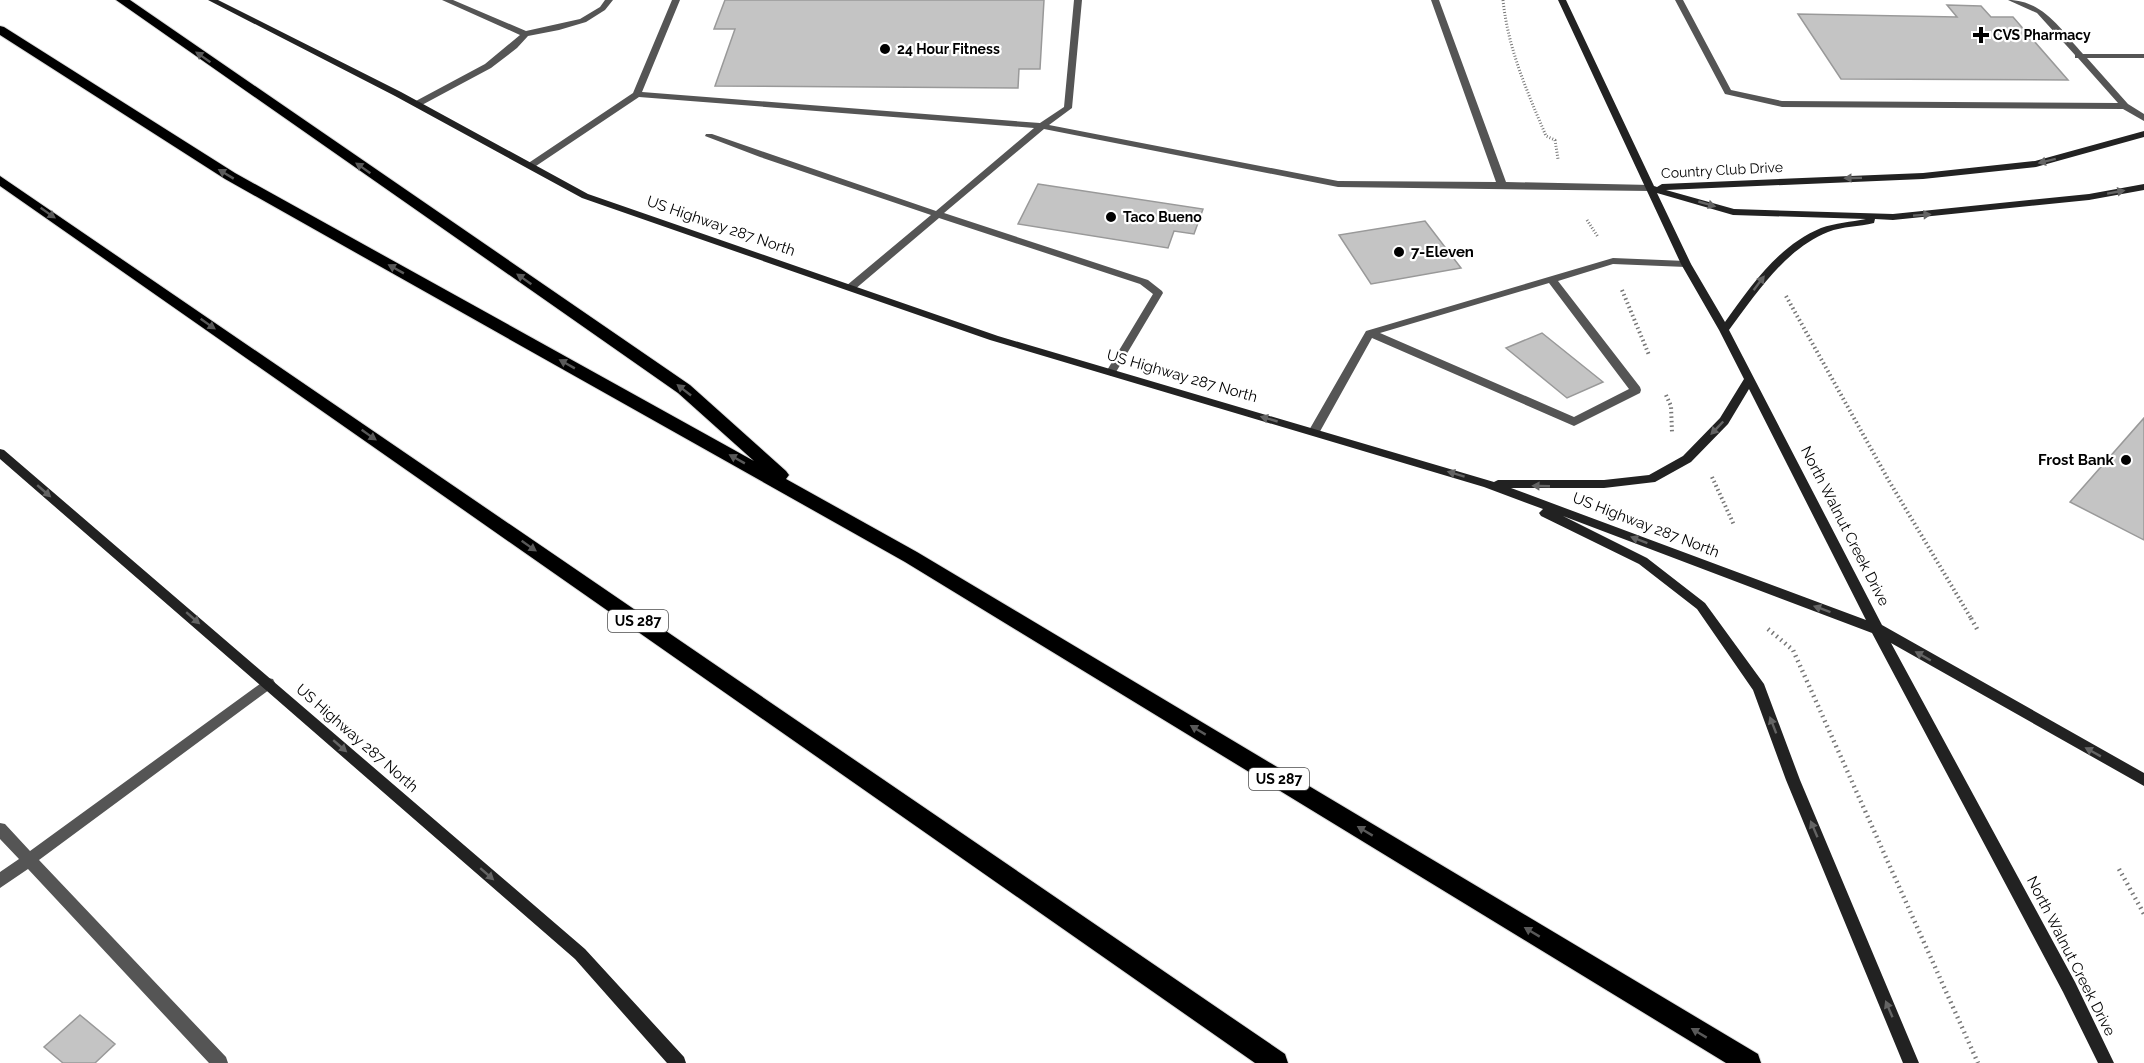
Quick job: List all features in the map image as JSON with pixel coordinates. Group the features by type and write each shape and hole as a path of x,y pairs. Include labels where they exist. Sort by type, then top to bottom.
{"highway":[{"path":"122,0 684,389 806,498"},
{"name":"US 287","path":"0,30 230,176 911,556 1749,1063"},
{"name":"US 287","path":"0,180 1276,1063"}],"main road":[{"name":"US Highway 287 North","path":"212,0 417,104 585,196 994,338 1488,484 1877,629 2144,780"},
{"name":"North Walnut Creek Drive","path":"1562,0 1686,264 1724,330 1877,629 2069,987 2106,1063"},
{"name":"Country Club Drive","path":"1651,188 1934,175 2036,164 2144,134"},
{"name":"Country Club Drive","path":"1651,188 1733,212 1893,217 2077,199 2144,187"},
{"path":"1724,330 1771,267 1798,245 1826,230 1893,217"},
{"path":"1488,484 1554,486 1651,479 1687,459 1724,421 1749,379"},
{"name":"US Highway 287 North","path":"0,453 580,954 678,1063"},
{"path":"1488,484 1643,561 1701,606 1759,688 1794,780 1911,1063"}],"lane":[{"path":"446,0 525,34"},
{"path":"417,104 492,66 510,52 525,34 579,21 596,13 609,0"},
{"path":"530,166 637,94 676,0"},
{"path":"850,288 1042,126 1068,108 1078,0"},
{"path":"1435,0 1502,185"},
{"path":"1679,0 1728,92 1782,104 2125,106"},
{"path":"2012,0 2040,11 2125,106 2144,118"},
{"path":"2078,56 2144,56"},
{"path":"637,94 1042,126 1338,184 1651,188"},
{"path":"709,136 879,197 939,214 1144,282 1158,293 1111,372"},
{"path":"1314,432 1370,333 1613,261 1686,264"},
{"path":"1370,333 1574,422 1636,390 1551,279"},
{"path":"0,881 268,683"},
{"path":"0,829 220,1063"}],"path":[{"path":"1503,0 1504,24 1510,50 1546,136 1555,140 1558,164"},
{"path":"1784,293 1795,308 1889,481 1977,629"},
{"path":"1768,629 1793,650 1978,1063"},
{"path":"2119,869 2144,914"}],"building":[{"name":"24 Hour Fitness","path":"725,0 1044,0 1040,69 1019,69 1018,88 715,86 735,29 714,29"},
{"name":"CVS Pharmacy","path":"1947,5 1981,6 1991,17 2013,17 2068,80 1841,79 1798,14 1957,17"},
{"name":"Taco Bueno","path":"1038,184 1203,209 1194,234 1174,231 1168,248 1018,224"},
{"name":"7-Eleven","path":"1425,221 1461,268 1371,284 1339,235"},
{"path":"1542,333 1603,382 1567,398 1506,348"},
{"name":"Frost Bank","path":"2144,418 2144,540 2070,502"},
{"path":"80,1015 115,1044 95,1063 63,1063 44,1047"}],"place":[{"name":"CVS Pharmacy","path":"1981,35"},
{"name":"24 Hour Fitness","path":"885,49"},
{"name":"Taco Bueno","path":"1111,217"},
{"name":"7-Eleven","path":"1399,252"},
{"name":"Frost Bank","path":"2126,460"}]}
